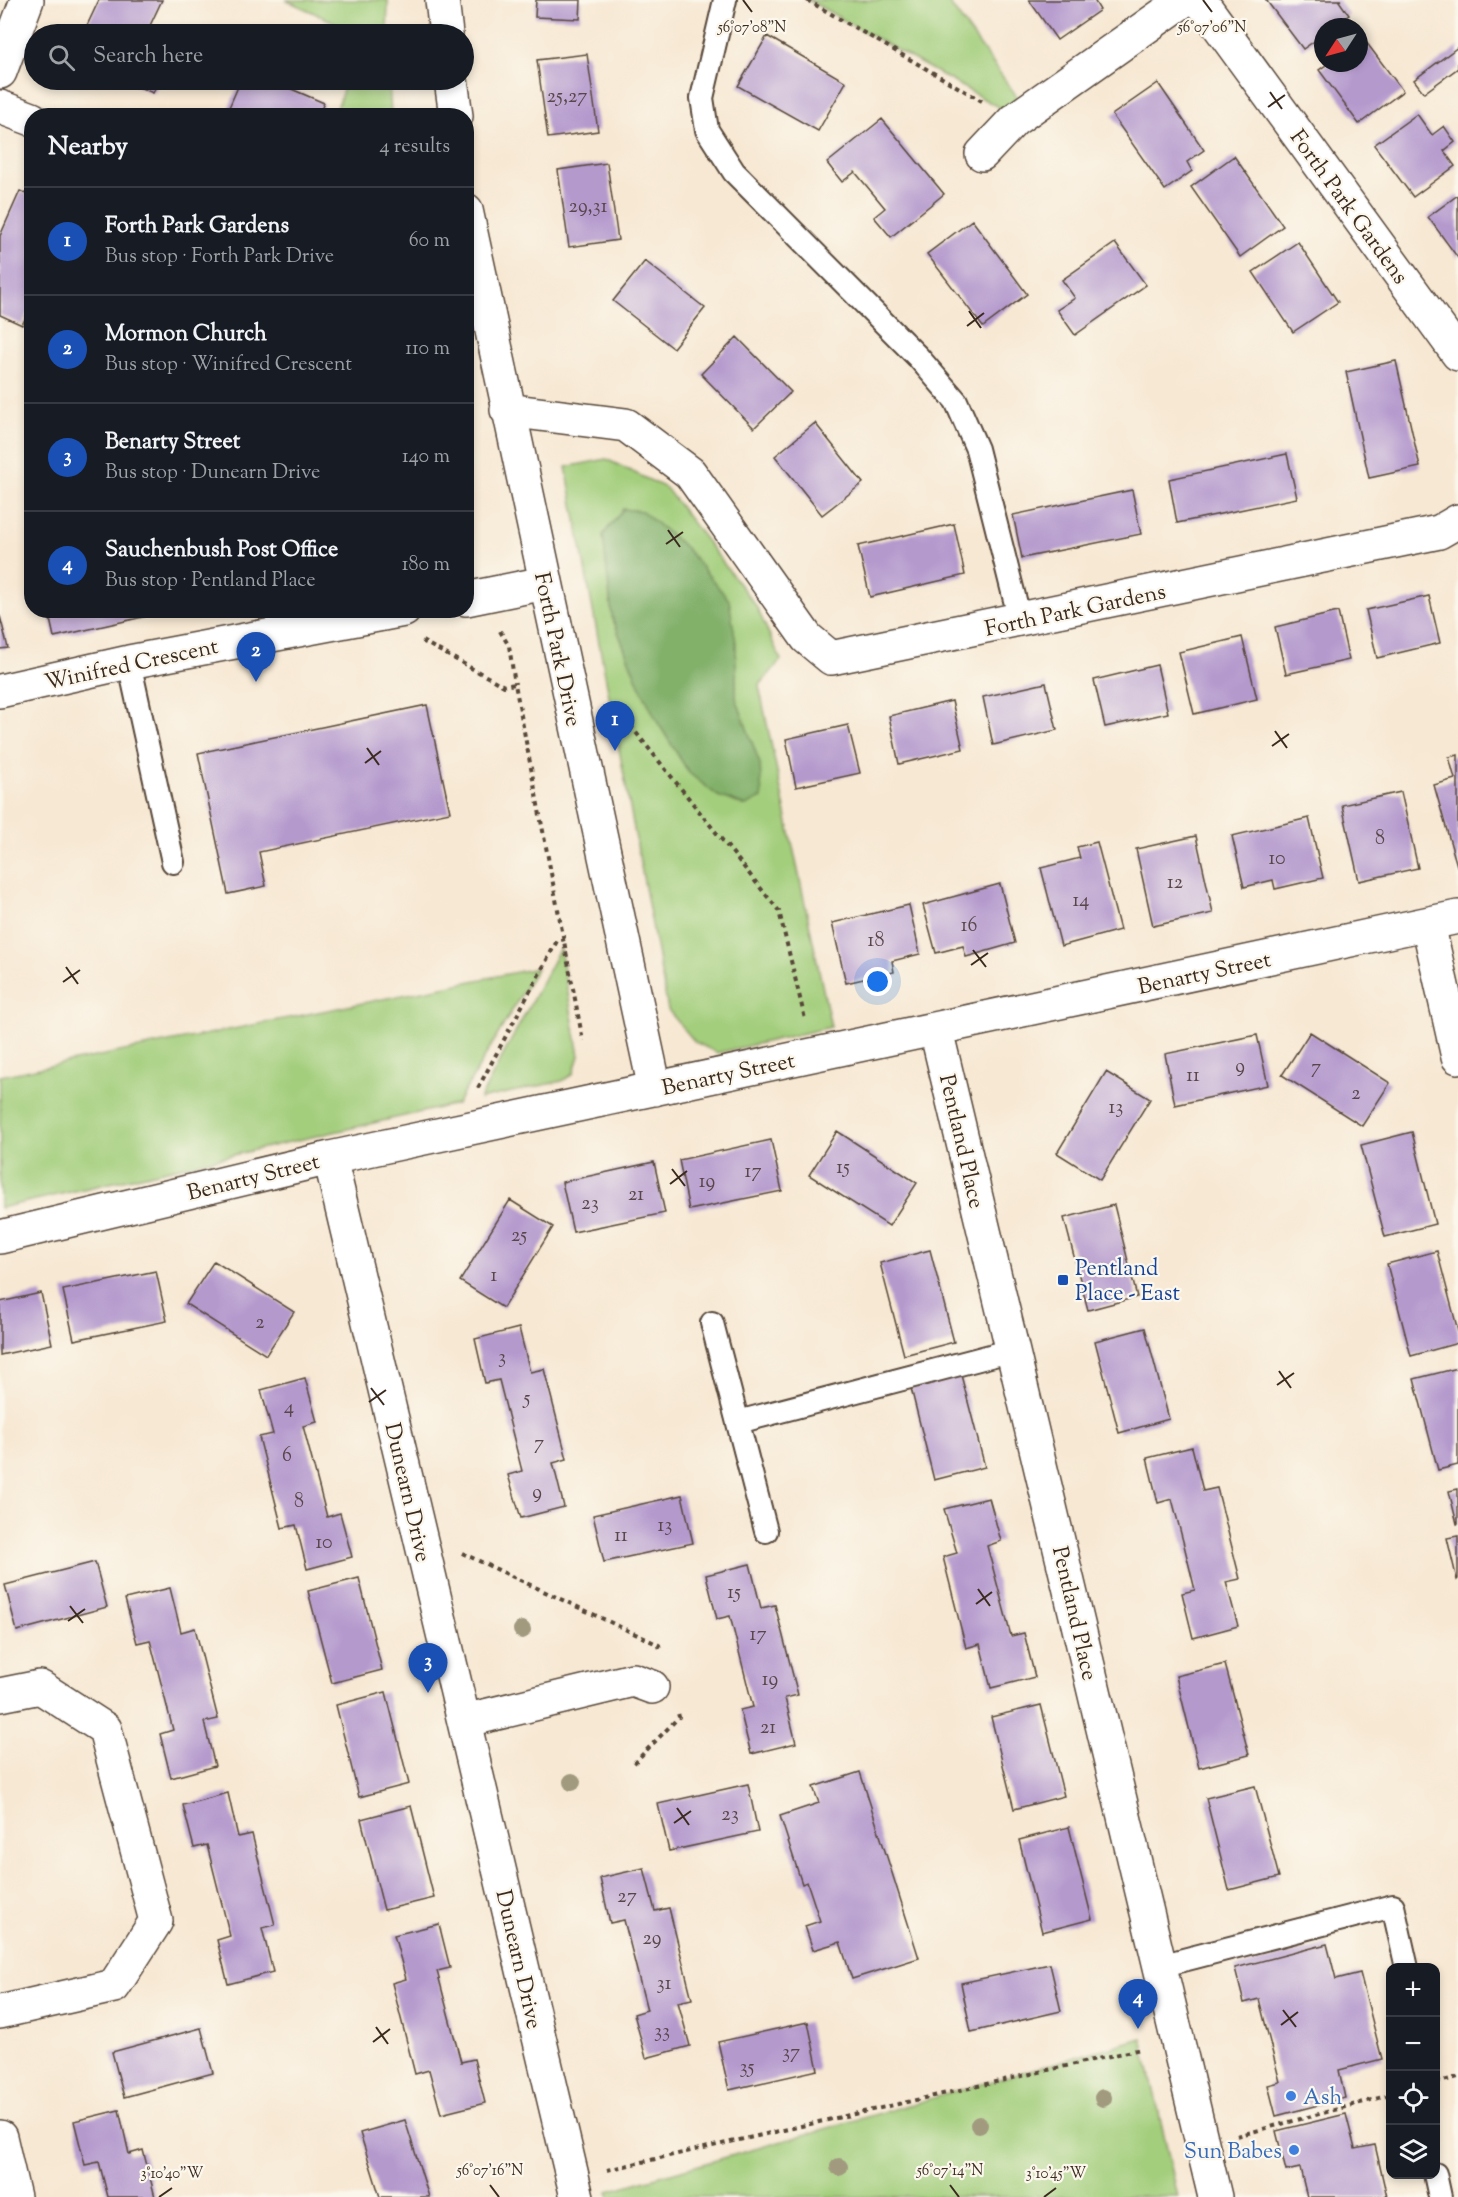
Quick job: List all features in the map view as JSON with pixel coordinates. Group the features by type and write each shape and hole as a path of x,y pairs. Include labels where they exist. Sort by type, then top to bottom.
{"street":[{"path":"0,72 27,0"},
{"path":"442,0 445,24"},
{"path":"982,154 1014,120 1184,0"},
{"name":"Forth Park Gardens","path":"1200,0 1458,354"},
{"path":"452,90 455,108"},
{"path":"0,107 24,116"},
{"name":"Forth Park Drive","path":"474,253 654,1089"},
{"name":"Forth Park Gardens","path":"507,410 626,425 690,473 807,638 831,658 1020,621 1439,532 1458,520"},
{"path":"474,597 545,583"},
{"name":"Winifred Crescent","path":"0,691 129,662 410,624"},
{"path":"1443,921 1458,1057"},
{"name":"Benarty Street","path":"0,1237 330,1158 1443,921"},
{"name":"Pentland Place","path":"936,1030 1215,2197"},
{"name":"Dunearn Drive","path":"330,1158 577,2197"},
{"path":"464,1721 633,1680 664,1696"},
{"path":"0,1695 40,1687 105,1729 156,1921 114,1986 0,2012"},
{"path":"0,2137 14,2197"}],"lane":[{"path":"725,0 702,98 707,130 734,172 918,357 956,401 977,449 1020,621"},
{"path":"129,662 173,862"},
{"path":"712,1323 766,1531"},
{"path":"738,1422 1013,1350"},
{"path":"1160,1966 1393,1906 1406,1963"},
{"path":"1436,2179 1440,2197"}],"path":[{"path":"807,0 1014,120"},
{"path":"410,624 504,686 515,684"},
{"path":"491,627 499,629 509,646 583,1041"},
{"path":"607,710 618,710 779,911 807,1028"},
{"path":"454,1131 557,941 565,939"},
{"path":"454,1554 464,1553 659,1645 662,1654"},
{"path":"634,1763 679,1717 664,1696"},
{"path":"600,2172 1177,2041"},
{"path":"1440,2082 1458,2077"},
{"path":"1233,2137 1386,2096"}],"green space":[{"path":"286,0 388,0 387,24 338,24"},
{"path":"808,0 947,0 1021,102 1007,112"},
{"path":"343,90 390,90 391,108 337,108"},
{"path":"606,459 666,488 756,606 781,660 759,686 831,1027 717,1053 695,1042 668,1010 566,467"},
{"path":"623,509 642,511 686,548 729,600 736,643 736,698 760,764 762,798 746,806 718,796 689,773 658,723 639,685 612,617 603,535"},
{"path":"560,948 579,1056 573,1074 562,1081 480,1099"},
{"path":"537,968 457,1104 0,1208 0,1076"},
{"path":"1142,2038 1178,2197 610,2197 608,2191"}],"building":[{"path":"99,0 162,0 151,24 88,24"},
{"path":"536,0 581,0 580,19 535,17"},
{"path":"1029,0 1094,0 1100,10 1057,40"},
{"path":"1266,0 1341,0 1339,1 1349,15 1345,18 1314,18 1314,41 1303,49"},
{"path":"767,36 846,82 818,131 738,86"},
{"path":"1368,45 1403,91 1359,124 1320,72 1368,72"},
{"path":"1458,47 1458,68 1424,93 1414,80"},
{"path":"587,54 598,131 548,138 537,60"},
{"path":"1158,83 1204,150 1187,162 1192,171 1165,190 1112,115"},
{"path":"237,90 294,90 324,103 322,108 229,108"},
{"path":"1417,114 1432,135 1444,126 1455,142 1444,151 1455,166 1413,197 1374,145"},
{"path":"882,119 944,194 891,237 874,217 885,208 855,172 842,182 827,163"},
{"path":"1234,156 1283,226 1240,257 1191,187"},
{"path":"607,163 618,240 569,247 558,170"},
{"path":"20,191 24,193 24,321 22,325 0,315 0,236"},
{"path":"1458,195 1458,258 1428,217"},
{"path":"972,220 1027,294 983,327 927,254"},
{"path":"1298,242 1338,302 1293,332 1253,272"},
{"path":"1115,243 1146,285 1075,335 1057,310 1075,298 1062,280"},
{"path":"645,261 705,308 673,348 613,301"},
{"path":"737,337 791,392 754,428 701,374"},
{"path":"1396,361 1420,467 1369,478 1346,372"},
{"path":"815,423 863,483 822,515 775,456"},
{"path":"1287,454 1297,498 1177,523 1169,479"},
{"path":"1132,490 1141,534 1022,558 1013,515"},
{"path":"954,524 965,575 870,597 858,546"},
{"path":"1429,596 1440,643 1377,658 1366,610"},
{"path":"1338,612 1349,660 1286,674 1275,627"},
{"path":"0,616 8,648 0,649"},
{"path":"50,618 139,618 54,637"},
{"path":"1242,637 1257,699 1194,714 1179,652"},
{"path":"1157,665 1168,713 1105,727 1094,680"},
{"path":"1046,683 1057,730 993,745 983,697"},
{"path":"952,701 963,749 899,764 889,716"},
{"path":"427,705 450,812 259,852 266,886 228,894 198,753"},
{"path":"848,725 860,773 796,787 786,739"},
{"path":"1458,755 1457,866 1434,785 1455,779 1449,757"},
{"path":"1401,792 1418,868 1359,881 1342,805"},
{"path":"1309,818 1323,878 1275,889 1273,880 1244,887 1232,836"},
{"path":"1196,836 1213,913 1153,926 1136,849"},
{"path":"1097,842 1120,930 1061,946 1041,868 1080,858 1077,847"},
{"path":"1000,884 1015,943 966,957 963,946 936,953 923,905"},
{"path":"909,905 920,954 892,961 894,972 846,983 832,923"},
{"path":"1310,1032 1390,1083 1362,1126 1282,1075"},
{"path":"1257,1035 1268,1085 1175,1105 1165,1054"},
{"path":"1106,1072 1150,1099 1100,1180 1057,1153"},
{"path":"837,1131 917,1183 889,1226 809,1175"},
{"path":"1412,1132 1435,1224 1385,1237 1361,1145"},
{"path":"771,1140 782,1191 689,1210 679,1160"},
{"path":"654,1162 665,1213 573,1232 562,1182"},
{"path":"510,1200 553,1227 503,1308 460,1281"},
{"path":"1114,1205 1137,1297 1088,1310 1064,1218"},
{"path":"930,1250 954,1342 904,1355 880,1263"},
{"path":"1437,1251 1458,1331 1458,1343 1411,1356 1387,1264"},
{"path":"214,1261 294,1312 266,1355 186,1304"},
{"path":"156,1271 167,1321 74,1340 63,1290"},
{"path":"41,1293 52,1344 0,1355 0,1302"},
{"path":"519,1328 530,1372 544,1369 567,1459 553,1463 564,1507 521,1518 508,1475 522,1471 499,1380 485,1383 475,1339"},
{"path":"1145,1328 1169,1419 1119,1433 1095,1341"},
{"path":"1458,1368 1458,1465 1438,1470 1414,1379"},
{"path":"961,1375 985,1467 934,1480 911,1388"},
{"path":"305,1378 317,1422 303,1426 327,1517 340,1513 352,1557 307,1569 296,1525 282,1528 259,1437 273,1434 261,1390"},
{"path":"1192,1447 1203,1491 1217,1488 1240,1579 1226,1582 1238,1626 1193,1638 1182,1593 1195,1590 1184,1545 1172,1499 1158,1503 1147,1458"},
{"path":"1458,1489 1458,1524 1457,1524 1449,1491"},
{"path":"682,1495 693,1543 604,1562 593,1515"},
{"path":"989,1498 1001,1541 987,1546 1011,1636 1024,1633 1035,1677 991,1688 980,1644 966,1648 943,1557 957,1553 944,1509"},
{"path":"1458,1536 1458,1579 1457,1580 1447,1538"},
{"path":"95,1562 107,1607 17,1631 5,1585"},
{"path":"750,1564 761,1608 775,1605 798,1695 785,1698 796,1743 751,1754 740,1710 753,1707 730,1616 717,1619 706,1575"},
{"path":"359,1578 382,1670 332,1683 308,1591"},
{"path":"170,1588 181,1632 195,1628 218,1719 204,1722 215,1766 171,1778 160,1734 173,1730 150,1640 137,1643 125,1599"},
{"path":"1225,1664 1249,1755 1199,1768 1176,1676"},
{"path":"386,1692 409,1784 359,1797 336,1705"},
{"path":"1041,1705 1064,1796 1014,1809 991,1717"},
{"path":"860,1772 919,1958 852,1979 840,1942 813,1950 805,1926 820,1921 807,1882 802,1884 780,1816 819,1803 813,1787"},
{"path":"748,1784 758,1832 669,1851 658,1804"},
{"path":"1255,1786 1279,1877 1229,1890 1206,1798"},
{"path":"228,1793 238,1837 252,1834 275,1925 262,1928 273,1972 228,1984 217,1940 230,1936 207,1845 194,1848 183,1805"},
{"path":"411,1806 434,1898 384,1910 361,1819"},
{"path":"1069,1827 1092,1919 1042,1932 1019,1840"},
{"path":"644,1868 655,1911 669,1908 692,1999 678,2002 690,2046 646,2058 634,2014 647,2010 624,1920 610,1923 600,1878"},
{"path":"439,1924 450,1968 437,1971 461,2062 474,2059 485,2103 441,2114 429,2070 415,2074 392,1983 406,1979 394,1935"},
{"path":"1327,1944 1336,1979 1360,1973 1382,2059 1339,2070 1345,2098 1276,2116 1268,2085 1280,2082 1259,1999 1244,2003 1235,1968"},
{"path":"1050,1964 1061,2011 971,2032 961,1983"},
{"path":"808,2022 818,2070 729,2090 718,2042"},
{"path":"201,2028 213,2073 124,2097 112,2052"},
{"path":"119,2110 129,2154 143,2150 155,2197 108,2197 99,2162 85,2165 74,2121"},
{"path":"1346,2114 1355,2149 1375,2145 1387,2197 1307,2197 1300,2168 1286,2171 1276,2131"},
{"path":"405,2120 429,2197 380,2197 360,2133"}],"place":[{"name":"Mormon Church","path":"256,682"},
{"name":"Forth Park Gardens","path":"615,751"},
{"name":"Pentland Place - East","path":"1063,1280"},
{"name":"Benarty Street","path":"428,1693"},
{"name":"Sauchenbush Post Office","path":"1138,2029"},
{"name":"Ash","path":"1291,2096"},
{"name":"Sun Babes","path":"1294,2150"}]}
